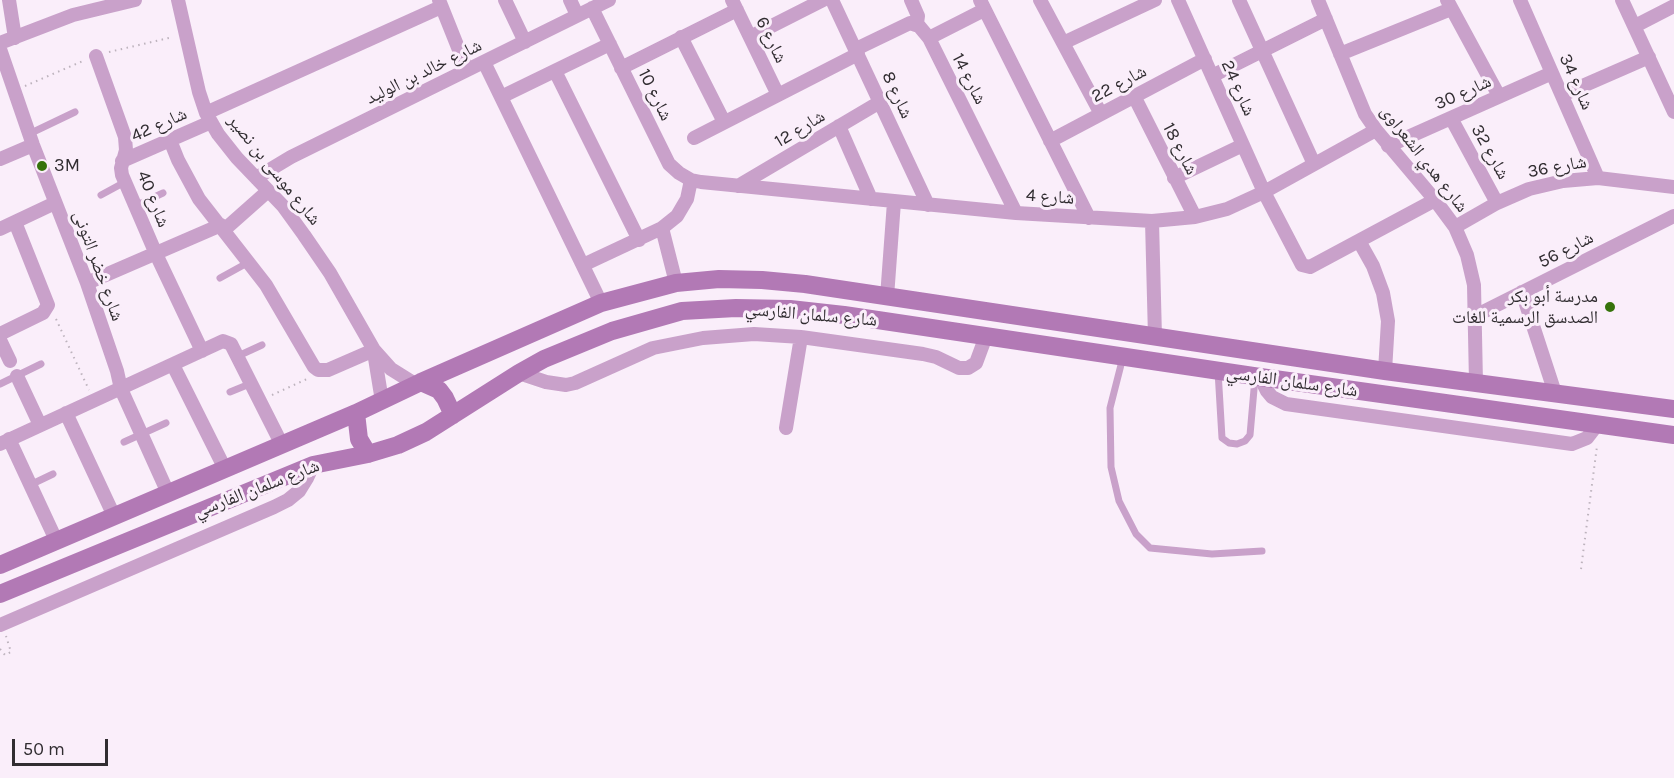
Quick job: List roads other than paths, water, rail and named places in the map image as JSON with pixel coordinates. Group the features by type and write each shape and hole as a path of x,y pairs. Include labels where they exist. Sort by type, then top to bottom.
{"street":[{"path":"9,0 15,38"},
{"path":"0,43 50,22 135,0"},
{"name":"شارع موسى بن نصير","path":"177,0 191,67 209,118 226,145 283,206 315,250 374,350 391,369 418,383"},
{"path":"505,0 525,42"},
{"path":"570,0 577,15"},
{"name":"شارع خالد بن الوليد","path":"256,178 291,157 609,0"},
{"path":"750,37 824,0"},
{"name":"شارع 8","path":"832,0 928,205"},
{"path":"694,138 910,23 917,24 918,16 911,0"},
{"path":"1040,0 1101,114"},
{"path":"1063,43 1155,0"},
{"name":"شارع 24","path":"1178,0 1264,192 1299,262 1310,267 1359,241"},
{"path":"1239,0 1314,164"},
{"name":"شارع 34","path":"1520,0 1598,178"},
{"path":"1622,0 1673,105"},
{"path":"440,3 467,70"},
{"name":"شارع 42","path":"122,161 170,140 209,118 440,3"},
{"path":"1340,54 1449,4 1499,96"},
{"path":"621,68 681,38 734,5"},
{"name":"شارع 6","path":"734,5 778,95"},
{"path":"929,38 982,5 1089,218"},
{"path":"1635,26 1674,6"},
{"path":"1212,76 1263,51 1319,7"},
{"name":"شارع هدي الشعراوى","path":"1319,7 1365,114 1388,146 1455,227 1467,255 1474,285 1476,383"},
{"name":"شارع 10","path":"592,8 669,164 679,173 696,181"},
{"name":"شارع 14","path":"917,24 929,38 1016,213"},
{"path":"681,38 724,122"},
{"path":"501,97 610,45"},
{"name":"شارع خضر التونى","path":"0,49 31,139 87,283 121,389 168,493"},
{"name":"شارع 40","path":"96,56 125,137 126,150 121,168 125,182 201,351"},
{"path":"1562,95 1649,57"},
{"name":"شارع 22","path":"1050,141 1205,59"},
{"path":"484,62 601,303"},
{"path":"555,71 639,240"},
{"name":"شارع 30","path":"1388,146 1552,73"},
{"name":"شارع 18","path":"1134,96 1195,217"},
{"name":"شارع 12","path":"738,186 880,102"},
{"name":"شارع 32","path":"1451,118 1497,203"},
{"path":"839,126 871,199"},
{"name":"شارع 4","path":"696,181 1016,213 1152,221 1195,217 1227,209 1264,192 1376,130"},
{"path":"0,159 31,139"},
{"path":"170,140 199,199 249,262 280,308 314,368 323,371 374,350"},
{"path":"1174,178 1243,145"},
{"name":"شارع 36","path":"1455,227 1497,203 1529,189 1563,181 1598,178 1674,187"},
{"path":"583,265 662,228 677,216 696,181"},
{"path":"87,283 223,228 268,191"},
{"path":"1385,372 1388,321 1383,292 1373,266 1359,241 1435,200"},
{"path":"888,297 894,202"},
{"path":"0,229 55,203"},
{"name":"شارع 56","path":"1475,316 1674,216"},
{"path":"1152,221 1155,337"},
{"path":"0,333 47,309 47,301 15,222"},
{"path":"662,228 676,283"},
{"name":"شارع سلمان الفارسي","path":"0,565 356,413 418,383 601,303 676,283 719,279 805,284 1385,372 1674,409"},
{"path":"1522,292 1555,393"},
{"name":"شارع سلمان الفارسي","path":"0,594 313,465 368,454 407,440 426,432 544,359 612,331 682,311 736,308 790,309 1674,435"},
{"path":"519,373 546,382 566,385 653,348 713,337 754,334 801,337 923,354 959,368 968,368 976,363 986,336"},
{"path":"786,428 801,337"},
{"path":"0,340 10,361"},
{"path":"56,540 30,485 5,441 219,343 231,344 282,445"},
{"name":"شارع موسى بن نصير","path":"374,350 382,401"},
{"path":"173,365 225,469"},
{"path":"17,376 40,425"},
{"path":"418,383 439,390 446,398 453,415"},
{"path":"66,413 114,516"},
{"path":"356,413 356,430 368,454"},
{"path":"1,625 288,500 299,490 313,465"}],"lane":[{"path":"31,139 75,112"},
{"path":"100,195 125,182"},
{"path":"135,206 163,193"},
{"path":"220,278 249,262"},
{"path":"238,356 262,345"},
{"path":"1123,357 1110,408 1111,467 1119,501 1136,534 1150,548 1212,554 1262,551"},
{"path":"0,384 41,364"},
{"path":"1218,371 1222,438 1229,443 1237,444 1245,441 1250,435 1258,377"},
{"path":"230,393 252,383"},
{"path":"124,442 166,423"},
{"path":"30,485 53,474"}],"place":[{"name":"3M","path":"42,166"},
{"name":"مدرسة أبو بكر الصدسق الرسمية للغات","path":"1610,307"}]}
